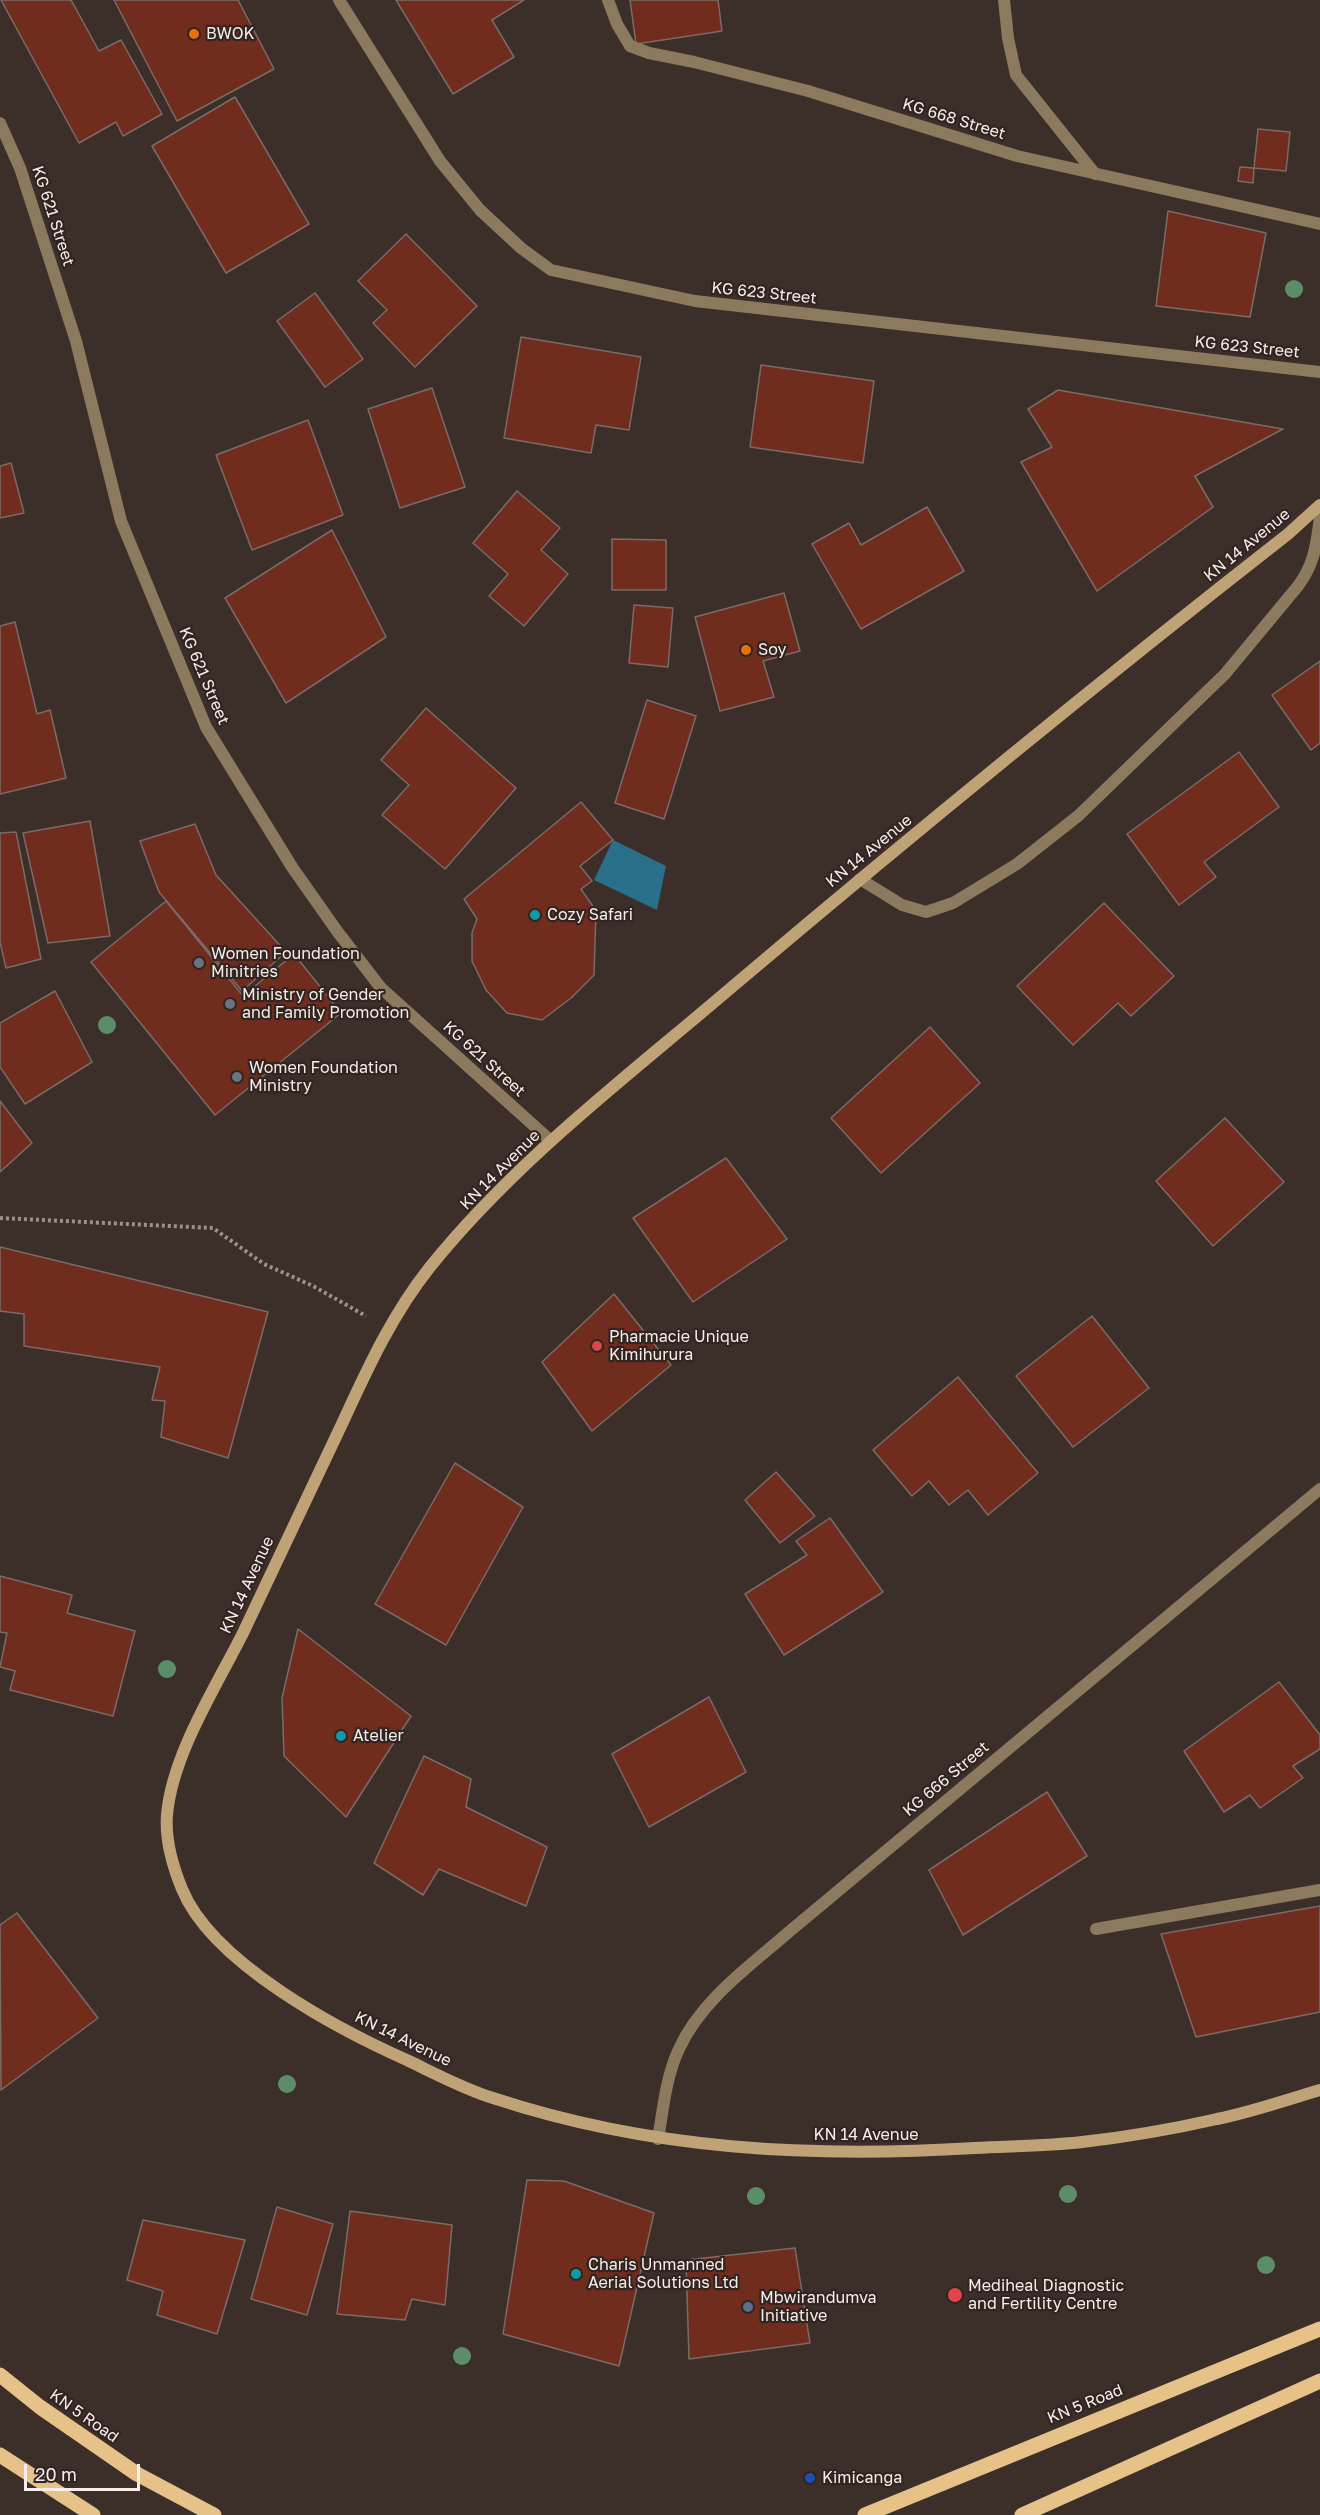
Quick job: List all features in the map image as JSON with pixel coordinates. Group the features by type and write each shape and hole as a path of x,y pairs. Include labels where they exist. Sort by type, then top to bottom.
{"main road":[{"name":"KN 14 Avenue","path":"1320,505 1288,534 860,879 551,1141 489,1203 431,1267 388,1328 195,1727 172,1786 167,1817 168,1840 181,1888 193,1912 235,1955 290,1996 368,2043 488,2097 585,2124 658,2139 752,2149 886,2154 1081,2142 1221,2119 1320,2090"},
{"name":"KN 5 Road","path":"865,2515 1320,2329"},
{"name":"KN 5 Road","path":"0,2375 40,2408 137,2474 214,2515"},
{"path":"1022,2515 1320,2381"},
{"path":"0,2455 93,2515"}],"street":[{"name":"KG 623 Street","path":"339,0 440,161 480,210 521,248 551,270 695,301 1320,372"},
{"name":"KG 668 Street","path":"608,0 617,24 630,46 648,53 694,62 808,91 1017,156 1320,224"},
{"path":"1004,0 1008,38 1016,75 1095,174"},
{"name":"KG 621 Street","path":"0,123 20,168 76,341 121,521 206,727 292,867 337,932 381,988 551,1141"},
{"path":"860,879 902,905 926,912 953,903 1017,864 1070,823 1224,674 1298,586 1309,571 1315,557 1320,518"},
{"name":"KG 666 Street","path":"658,2139 664,2098 679,2049 717,1995 790,1931 1320,1489"},
{"path":"1096,1929 1320,1890"}],"path":[{"path":"0,1218 213,1228 264,1264 313,1286 388,1328"}],"water":[{"path":"613,840 666,866 657,910 594,880"}],"building":[{"path":"1,0 71,0 99,51 121,40 162,114 123,136 116,122 79,143"},
{"name":"BWOK","path":"114,0 238,0 274,69 177,121"},
{"path":"396,0 524,0 492,20 514,57 453,94"},
{"path":"630,0 718,0 722,31 636,44"},
{"path":"235,97 309,224 226,273 152,146"},
{"path":"1258,129 1290,132 1286,171 1254,168"},
{"path":"1240,167 1254,168 1253,183 1238,181"},
{"path":"1168,211 1266,233 1250,317 1156,306"},
{"path":"406,234 477,306 415,367 373,323 387,310 358,281"},
{"path":"315,293 363,359 325,387 277,321"},
{"path":"521,337 641,357 629,430 596,425 591,453 504,438"},
{"path":"761,365 874,381 863,463 750,447"},
{"path":"432,388 465,487 400,508 368,409"},
{"path":"1058,390 1283,429 1195,476 1213,507 1097,591 1021,462 1052,447 1028,409"},
{"path":"308,420 343,515 252,550 216,455"},
{"path":"11,463 24,513 0,518 0,466"},
{"path":"517,491 560,528 541,550 568,574 524,626 489,596 508,574 473,543"},
{"path":"927,507 964,571 861,629 812,544 849,523 861,545"},
{"path":"332,530 386,637 286,703 225,598"},
{"path":"612,539 666,540 666,590 612,590"},
{"path":"784,593 800,651 763,661 774,697 720,711 695,617"},
{"path":"634,605 673,608 668,667 629,663"},
{"path":"15,622 37,714 50,710 66,778 0,794 0,626"},
{"path":"1320,661 1320,743 1311,750 1272,695"},
{"path":"647,700 696,716 664,819 615,803"},
{"path":"426,708 516,788 445,869 382,815 409,785 381,760"},
{"path":"1239,752 1279,807 1204,862 1216,877 1179,905 1127,834"},
{"name":"Cozy Safari","path":"581,802 613,840 580,866 592,881 581,889 596,911 594,975 571,998 542,1020 507,1013 486,990 472,961 472,933 477,919 464,899"},
{"path":"90,821 110,936 48,943 23,833"},
{"path":"195,824 216,875 286,952 242,991 159,892 140,841"},
{"path":"16,832 41,959 6,968 0,942 0,833"},
{"name":"Ministry of Gender and Family Promotion","path":"166,901 243,996 294,954 341,1013 215,1115 91,962"},
{"path":"1104,903 1174,976 1131,1016 1118,1003 1073,1045 1017,986"},
{"path":"55,991 92,1062 25,1104 0,1067 0,1023"},
{"path":"930,1027 980,1083 881,1173 831,1118"},
{"path":"0,1101 32,1143 0,1172"},
{"path":"1225,1118 1284,1182 1213,1246 1156,1181"},
{"path":"726,1158 787,1239 693,1302 633,1218"},
{"path":"0,1247 268,1312 228,1458 161,1437 165,1401 152,1400 160,1367 24,1346 24,1314 0,1311"},
{"path":"614,1294 671,1365 592,1431 542,1362"},
{"path":"1092,1316 1149,1388 1073,1447 1016,1376"},
{"path":"958,1377 1038,1473 988,1515 968,1490 949,1505 929,1481 912,1496 873,1450"},
{"path":"455,1463 523,1507 446,1645 375,1604"},
{"path":"776,1472 815,1516 780,1543 745,1500"},
{"path":"830,1518 883,1592 784,1655 745,1594 807,1555 796,1541"},
{"path":"0,1576 72,1595 67,1613 135,1631 113,1716 10,1690 15,1671 0,1667 7,1633 0,1632"},
{"name":"Atelier","path":"298,1629 411,1716 346,1817 284,1756 282,1698"},
{"path":"1279,1682 1320,1735 1320,1749 1293,1766 1303,1778 1260,1808 1250,1795 1224,1812 1184,1751"},
{"path":"709,1697 746,1772 649,1827 612,1754"},
{"path":"424,1756 471,1779 466,1807 547,1847 526,1906 439,1869 423,1895 374,1863"},
{"path":"1047,1792 1087,1856 963,1935 929,1870"},
{"path":"1320,1906 1320,2012 1196,2037 1161,1934"},
{"path":"17,1913 98,2018 1,2090 0,1925"},
{"name":"Charis Unmanned Aerial Solutions Ltd","path":"527,2180 564,2181 654,2213 619,2366 503,2334"},
{"path":"277,2207 333,2224 307,2315 251,2299"},
{"path":"350,2211 452,2225 445,2305 412,2299 405,2320 337,2314"},
{"path":"143,2220 245,2240 217,2334 157,2315 163,2291 127,2280"},
{"path":"795,2248 810,2343 689,2359 686,2260"}],"place":[{"name":"BWOK","path":"194,34"},
{"name":"Soy","path":"746,650"},
{"name":"Cozy Safari","path":"535,915"},
{"name":"Women Foundation Minitries","path":"199,963"},
{"name":"Ministry of Gender and Family Promotion","path":"230,1004"},
{"name":"Women Foundation Ministry","path":"237,1077"},
{"name":"Pharmacie Unique Kimihurura","path":"597,1346"},
{"name":"Atelier","path":"341,1736"},
{"name":"Charis Unmanned Aerial Solutions Ltd","path":"576,2274"},
{"name":"Mediheal Diagnostic and Fertility Centre","path":"955,2295"},
{"name":"Mbwirandumva Initiative","path":"748,2307"},
{"name":"Kimicanga","path":"810,2478"}]}
